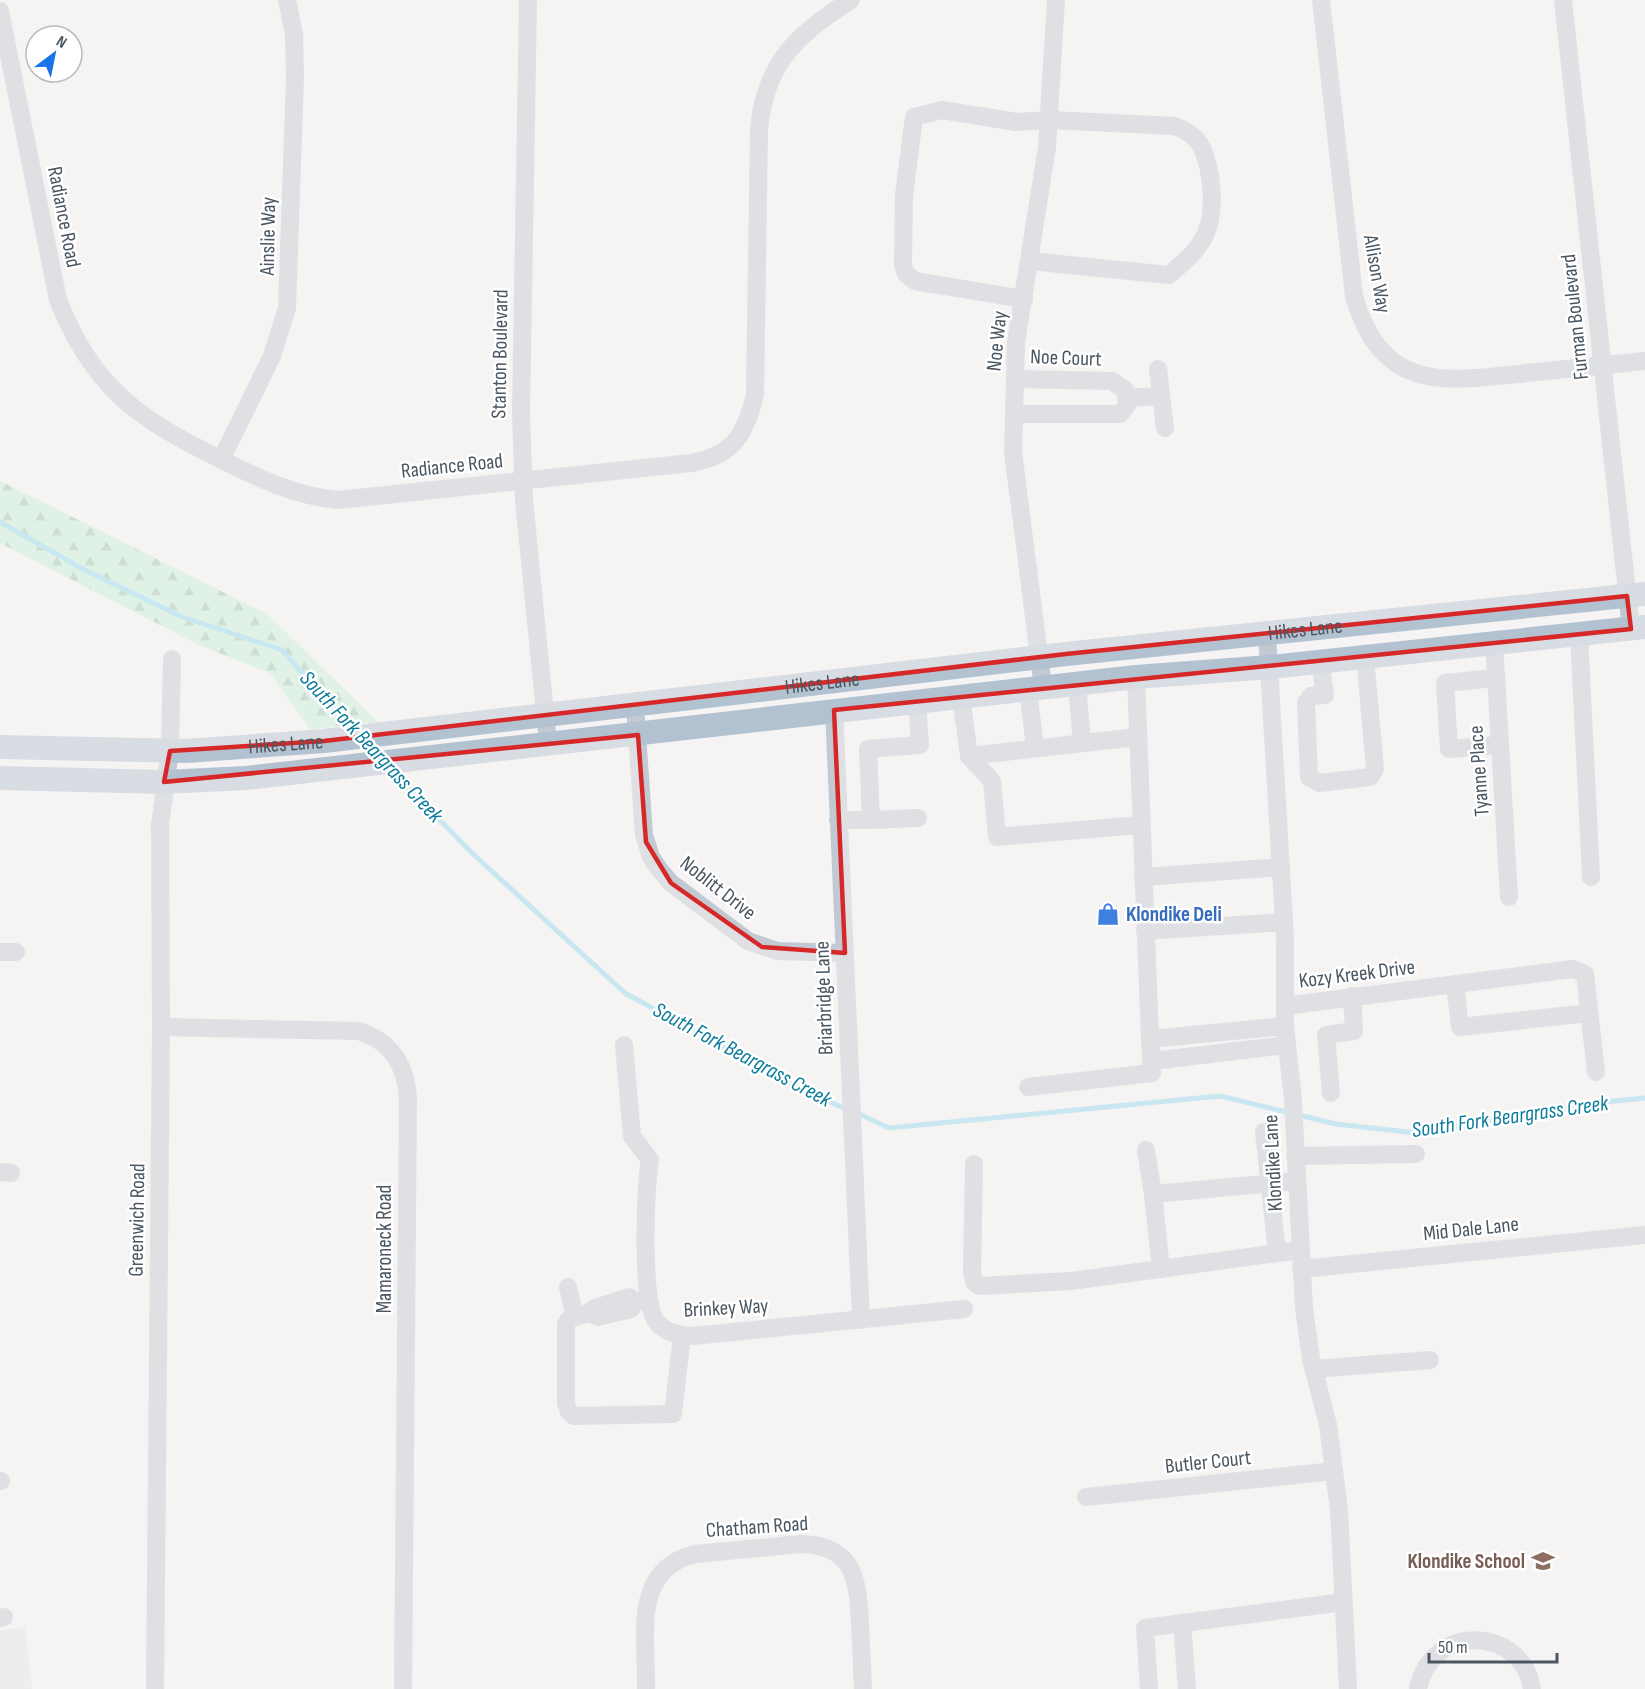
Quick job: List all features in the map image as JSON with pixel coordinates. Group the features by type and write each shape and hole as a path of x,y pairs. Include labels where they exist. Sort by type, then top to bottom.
{"main road":[{"name":"Hikes Lane","path":"0,747 170,751 324,741 1039,657 1636,595"},
{"name":"Hikes Lane","path":"0,778 164,782 246,778 1136,677 1270,666 1638,628"}],"street":[{"name":"Ainslie Way","path":"221,460 272,356 286,308 295,77 294,34 287,0"},
{"name":"Stanton Boulevard","path":"528,0 521,413 523,481 548,743"},
{"name":"Radiance Road","path":"0,11 58,300 68,326 92,367 109,387 137,413 165,432 297,494 338,500 703,461 724,451 745,429 755,394 759,129 764,97 781,59 794,42 807,30 851,0"},
{"name":"Noe Way","path":"1035,747 1035,688 1039,657 1013,452 1016,342 1042,195 1050,120 1056,0"},
{"name":"Allison Way","path":"1321,0 1354,296 1367,333 1398,363 1412,372 1445,380 1645,361"},
{"name":"Furman Boulevard","path":"1563,0 1603,365 1636,595 1638,628"},
{"path":"1024,299 915,281 906,274 903,265 904,195 914,117 942,110 1016,122 1050,120 1175,126 1190,132 1201,146 1212,188 1211,221 1205,236 1189,258 1169,275 1030,261"},
{"path":"1158,369 1165,428"},
{"name":"Noe Court","path":"1015,379 1112,381 1125,390 1126,398"},
{"path":"1014,414 1120,414 1128,404 1126,398 1161,396"},
{"name":"Klondike Lane","path":"1268,633 1284,922 1286,1036 1293,1100 1301,1269 1304,1308 1314,1369 1328,1425 1334,1471 1348,1689"},
{"path":"1579,633 1591,877"},
{"name":"Tyanne Place","path":"1494,642 1509,897"},
{"path":"1320,661 1325,695 1311,696 1306,703 1309,777 1320,783 1370,777 1375,769 1365,656"},
{"name":"Greenwich Road","path":"155,1689 161,1027 160,825 170,751 172,658"},
{"path":"1028,1087 1152,1073 1140,825 1136,677"},
{"path":"1495,678 1445,683 1449,749 1500,745"},
{"path":"1077,684 1082,742"},
{"path":"962,696 969,756 992,781 997,837 1140,825"},
{"path":"871,820 868,749 920,745 916,701"},
{"name":"Noblitt Drive","path":"635,705 646,842 655,863 671,883 733,931 762,946 792,952 845,953"},
{"name":"Briarbridge Lane","path":"834,710 861,1320"},
{"path":"969,756 1137,737"},
{"path":"1275,767 1307,763"},
{"path":"838,820 918,818"},
{"path":"1143,877 1281,867"},
{"path":"1145,931 1284,922"},
{"name":"Kozy Kreek Drive","path":"1286,1006 1573,969 1585,974 1589,1013"},
{"path":"1455,984 1460,1027 1589,1013 1596,1072"},
{"path":"1331,1093 1326,1035 1354,1031 1352,996"},
{"name":"Mamaroneck Road","path":"161,1027 359,1031 371,1035 388,1047 403,1068 408,1099 403,1689"},
{"path":"1150,1039 1286,1036"},
{"path":"1152,1061 1286,1036"},
{"name":"Brinkey Way","path":"624,1045 632,1136 650,1160 646,1182 642,1301 656,1321 666,1330 682,1335 964,1309"},
{"path":"1264,1132 1277,1253"},
{"path":"1146,1150 1161,1269"},
{"path":"1295,1156 1416,1154"},
{"path":"974,1164 972,1271 974,1282 980,1286 1071,1281 1300,1250"},
{"path":"1153,1194 1296,1181"},
{"name":"Mid Dale Lane","path":"1301,1269 1645,1235"},
{"path":"568,1287 582,1315"},
{"path":"642,1301 629,1297 595,1308 566,1324 566,1403 569,1412 574,1416 673,1414 682,1335"},
{"path":"1314,1369 1430,1360"},
{"name":"Butler Court","path":"1086,1497 1334,1471"},
{"name":"Chatham Road","path":"646,1689 648,1597 658,1573 680,1558 695,1554 817,1544 832,1550 850,1566 855,1575 863,1689"},
{"path":"1149,1689 1145,1628 1344,1602"},
{"path":"1182,1623 1187,1689"},
{"path":"1418,1689 1429,1662 1453,1643 1471,1639 1489,1643 1514,1654 1526,1670 1532,1689"}],"highlighted area":[{"path":"1627,596 1631,629 834,710 845,953 762,947 671,883 646,842 638,735 164,782 170,751 324,741 1066,654"}],"shaded area":[{"path":"25,1627 32,1689 0,1689 0,1630"}],"green space":[{"path":"0,481 267,614 378,722 310,729 270,673 201,646 0,543"}],"waterway":[{"name":"South Fork Beargrass Creek","path":"0,522 81,568 180,616 282,650 353,730"},
{"name":"South Fork Beargrass Creek","path":"391,770 473,854 625,993 798,1088 848,1110"},
{"name":"South Fork Beargrass Creek","path":"857,1113 889,1128 1220,1096 1336,1124 1416,1133 1595,1103 1645,1098"}],"place":[{"name":"Klondike Deli","path":"1108,914"},
{"name":"Klondike School","path":"1543,1561"}]}
